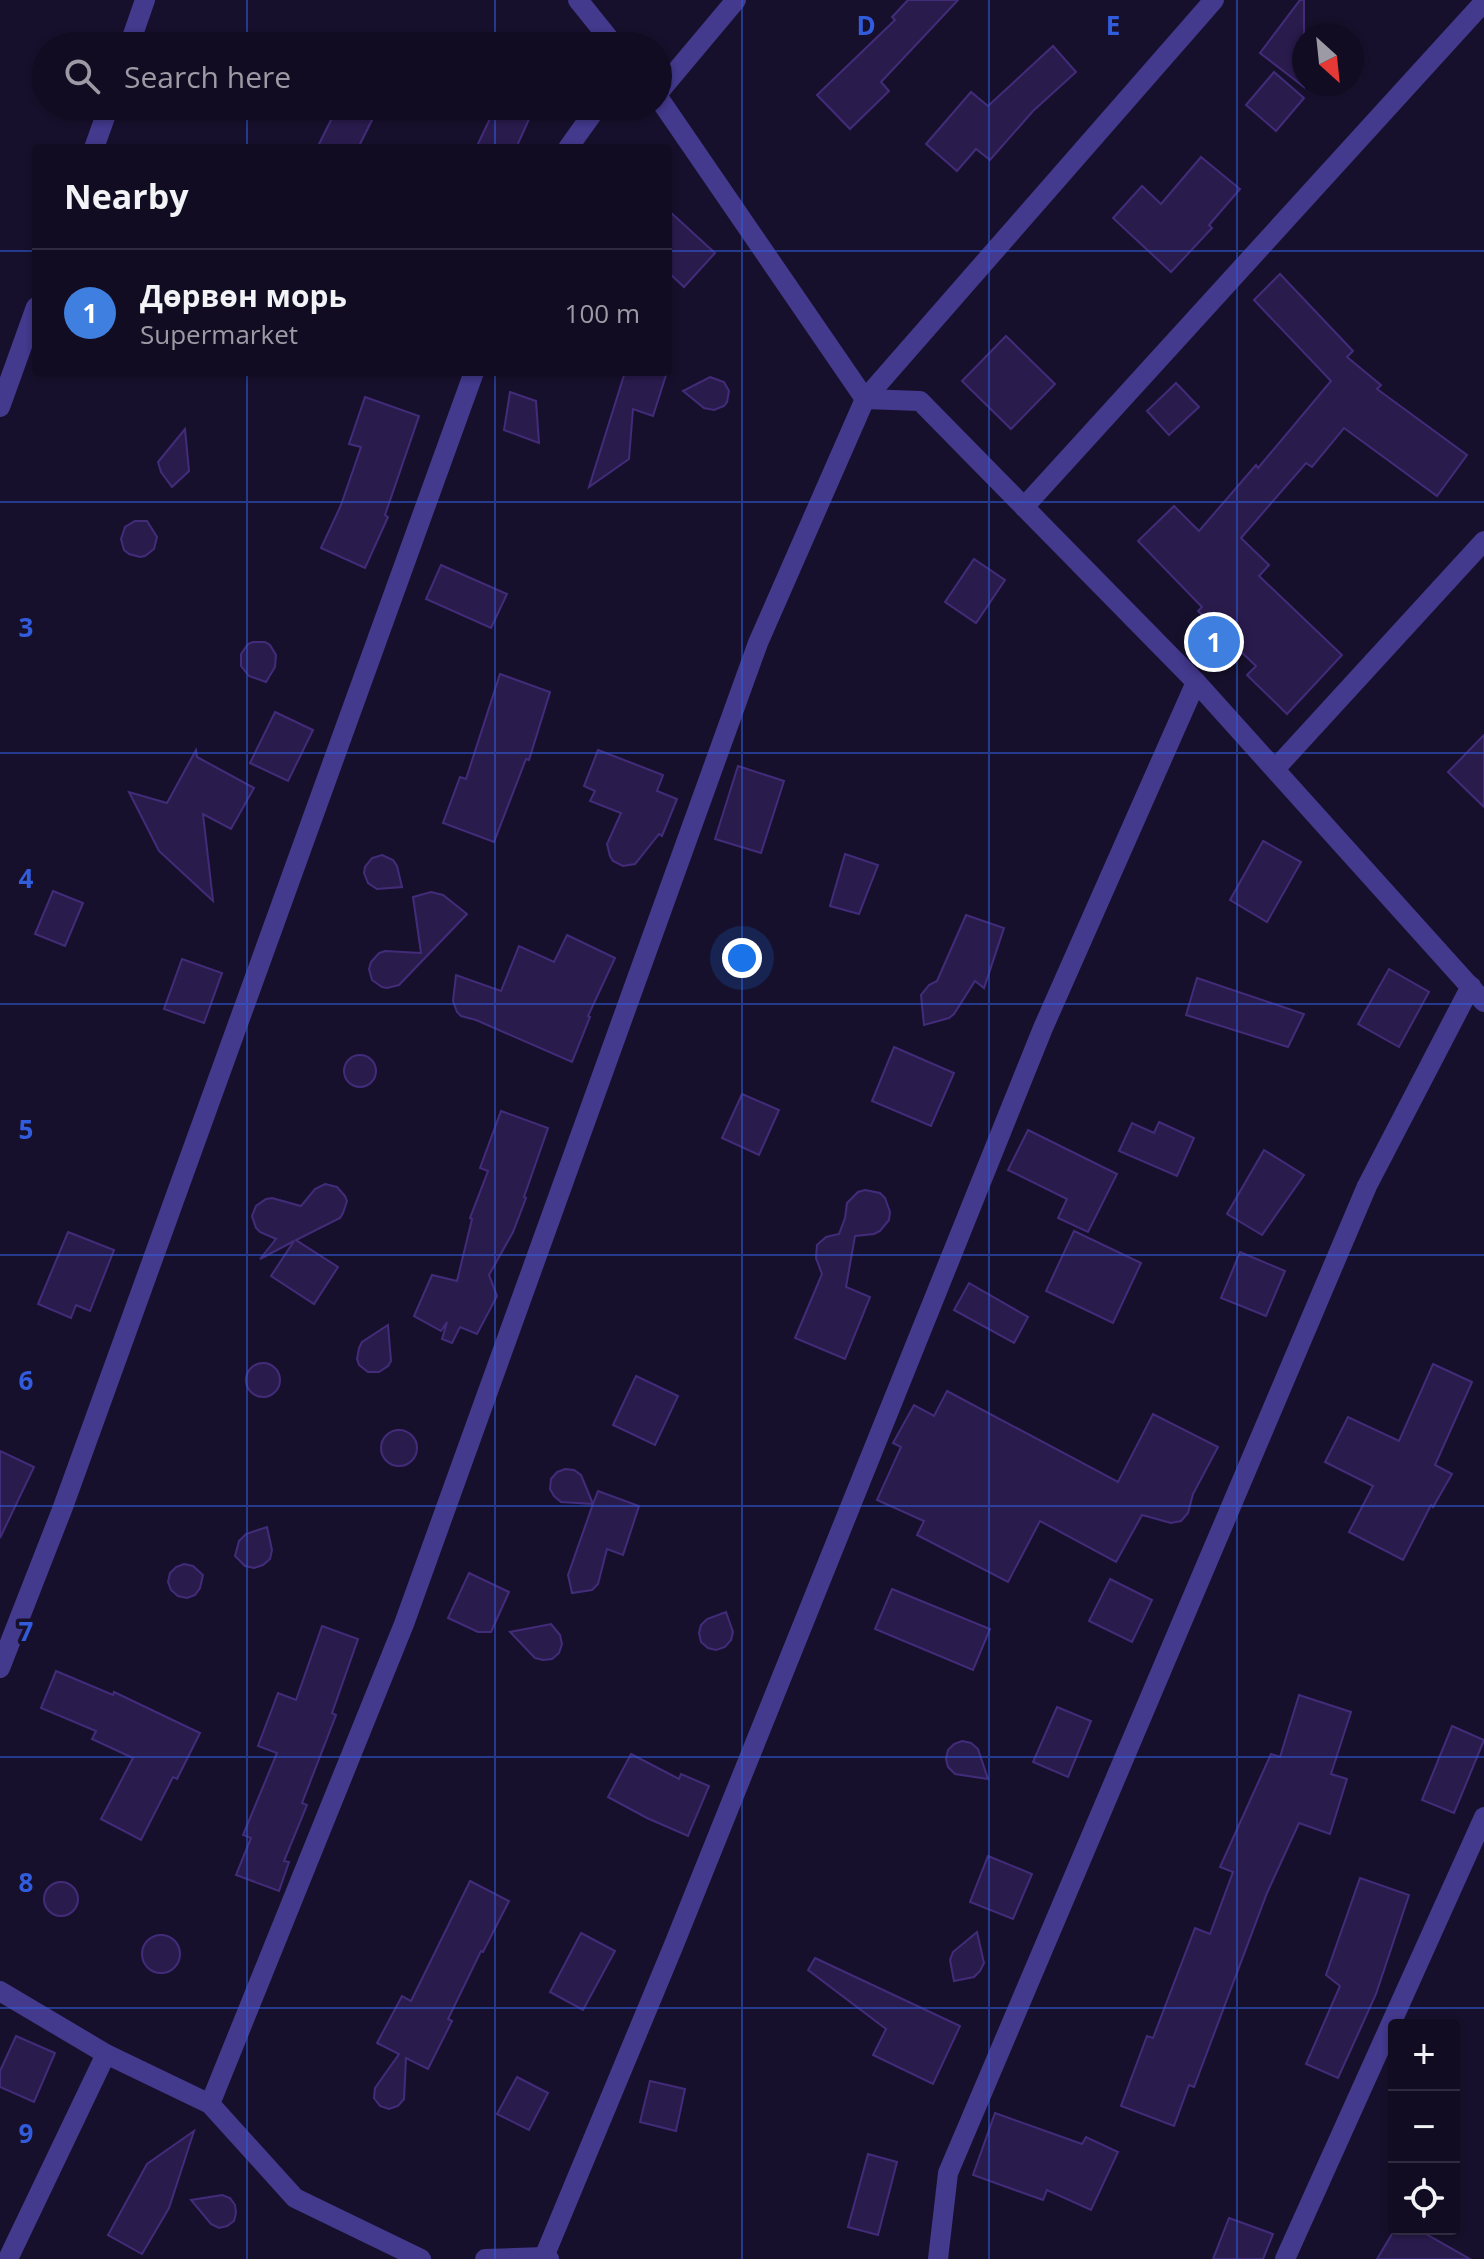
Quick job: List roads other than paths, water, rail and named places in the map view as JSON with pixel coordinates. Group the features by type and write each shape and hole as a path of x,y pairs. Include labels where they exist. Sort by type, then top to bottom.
{"street":[{"path":"134,32 145,0"},
{"path":"578,0 604,32"},
{"path":"672,78 736,0"},
{"path":"210,2104 404,1624 758,643 865,399 1214,0"},
{"path":"1024,507 1484,2"},
{"path":"672,116 865,399"},
{"path":"95,144 104,120"},
{"path":"571,144 588,120"},
{"path":"0,407 32,318"},
{"path":"0,1668 63,1507 473,376"},
{"path":"865,399 920,401 1196,682 1484,1002"},
{"path":"1275,769 1484,541"},
{"path":"485,2259 546,2258 1043,1028 1196,682"},
{"path":"938,2259 948,2173 954,2158 1367,1186 1471,986"},
{"path":"1285,2259 1484,1817"},
{"path":"0,1991 106,2054 210,2104 295,2198 421,2259"},
{"path":"8,2259 106,2054"}],"place":[{"name":"Дөрвөн морь","path":"1214,642"}]}
